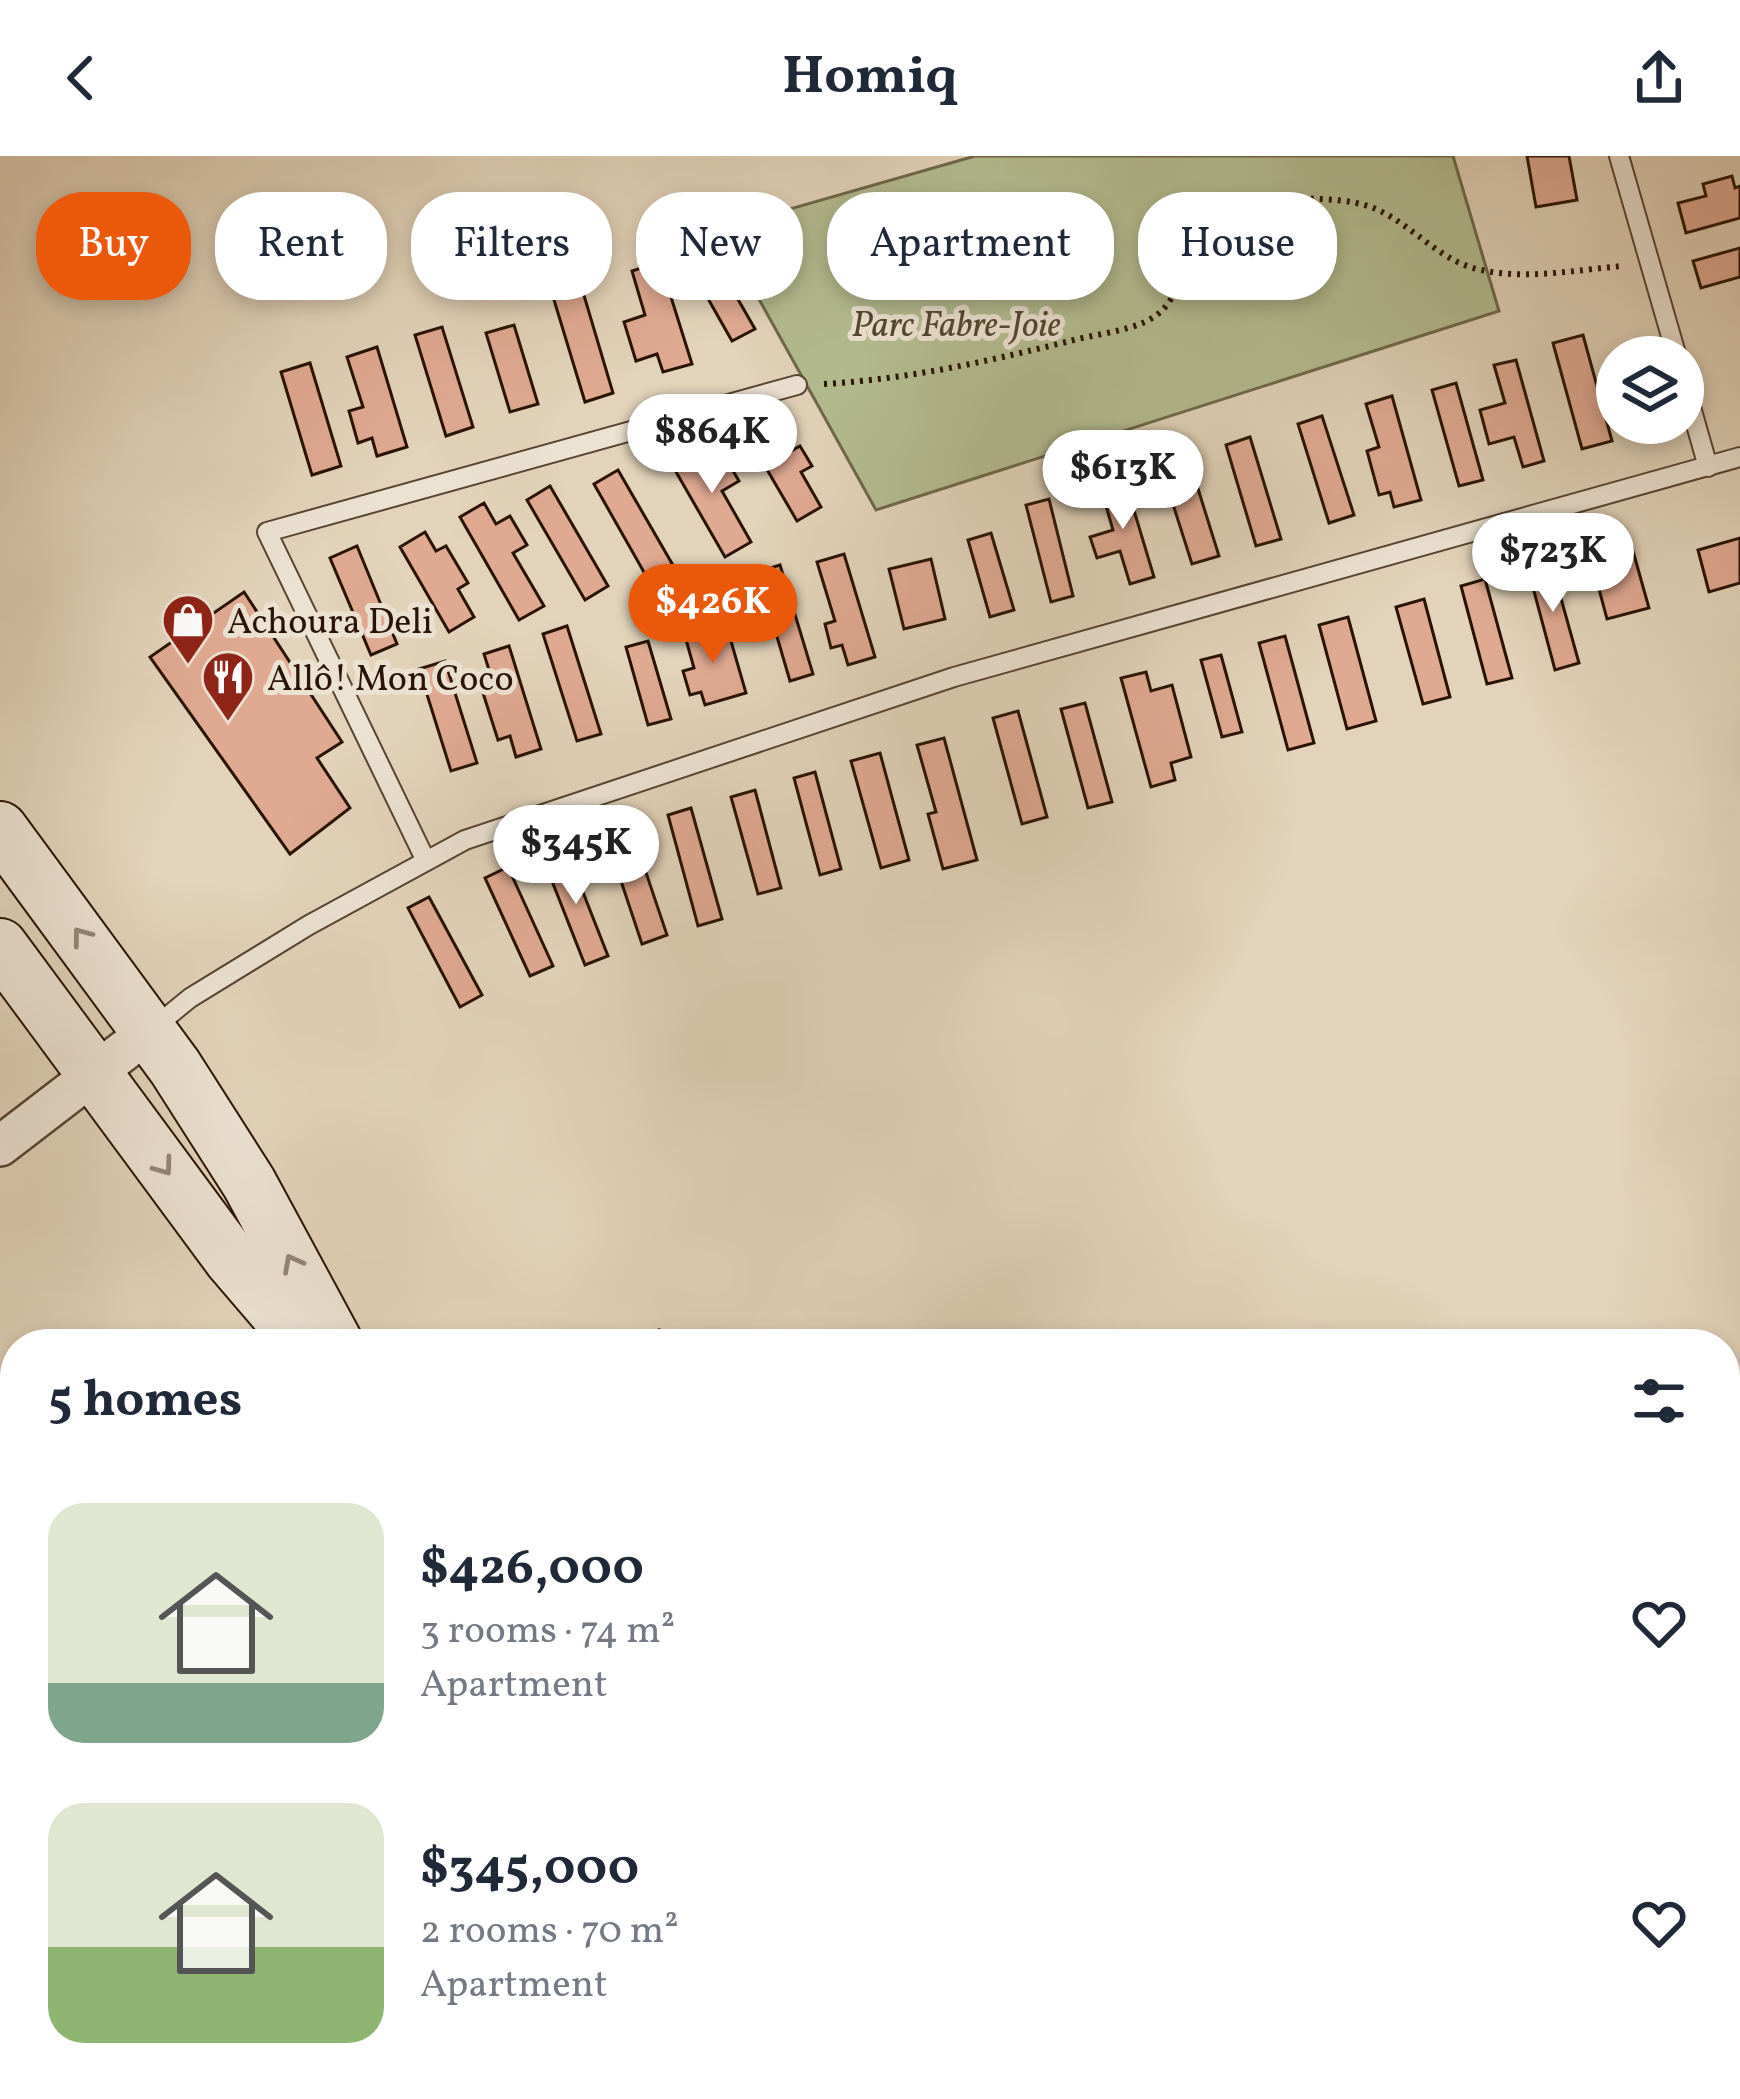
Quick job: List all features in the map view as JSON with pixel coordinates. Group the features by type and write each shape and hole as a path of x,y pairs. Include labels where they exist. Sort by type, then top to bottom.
{"main road":[{"path":"0,829 151,1030 249,1183 328,1329"},
{"path":"0,946 232,1260 291,1329"}],"street":[{"path":"0,1146 151,1030"}],"lane":[{"path":"1619,156 1671,336"},
{"path":"426,861 267,532 797,385"},
{"path":"1701,444 1708,467"},
{"path":"151,1030 190,998 465,839 954,676 1740,458"}],"path":[{"path":"797,385 903,380 1145,322 1177,298 1192,233 1205,218 1240,206 1322,200 1370,207 1466,266 1507,275 1650,264"}],"green space":[{"name":"Parc Fabre-Joie","path":"975,156 1453,156 1499,311 876,510 759,300 803,300 803,205 827,198 827,300 1114,300 1114,192 849,192"}],"building":[{"path":"1527,156 1569,156 1577,200 1536,207"},
{"path":"1732,176 1735,188 1740,186 1740,218 1686,233 1678,203 1706,196 1703,184"},
{"path":"1740,248 1740,277 1701,288 1693,261"},
{"path":"554,300 585,300 613,393 585,402"},
{"path":"641,300 672,300 692,364 663,372 657,354 636,361 624,322 645,315"},
{"path":"709,300 738,300 755,329 732,341"},
{"path":"514,325 538,404 510,412 486,333"},
{"path":"442,327 473,427 446,436 415,335"},
{"path":"1583,335 1596,383 1596,444 1601,444 1582,449 1553,343"},
{"path":"377,347 407,447 377,456 372,438 358,443 349,411 363,407 347,357"},
{"path":"1516,360 1544,461 1523,467 1514,437 1489,444 1480,410 1505,403 1494,365"},
{"path":"310,363 341,466 312,475 281,372"},
{"path":"1456,383 1483,480 1459,486 1432,390"},
{"path":"1392,396 1421,500 1394,507 1390,492 1379,495 1367,451 1379,447 1366,404"},
{"path":"1322,416 1354,515 1329,523 1298,424"},
{"path":"773,423 789,452 800,446 812,466 801,472 821,507 797,521 748,437"},
{"path":"1250,437 1281,539 1256,546 1226,445"},
{"path":"693,443 706,464 723,454 739,481 722,491 751,542 725,557 668,458"},
{"path":"1184,444 1219,556 1192,564 1157,454"},
{"path":"618,470 674,567 649,581 594,484"},
{"path":"1123,474 1154,577 1130,584 1120,551 1097,558 1090,537 1113,530 1099,482"},
{"path":"550,486 608,586 585,600 527,500"},
{"path":"1049,499 1073,596 1051,602 1026,505"},
{"path":"484,503 496,524 510,516 527,545 513,553 544,606 519,620 460,517"},
{"path":"425,532 436,551 446,546 468,583 458,589 474,617 449,632 400,547"},
{"path":"991,533 1014,610 990,617 968,540"},
{"path":"1629,537 1649,608 1607,619 1588,548"},
{"path":"1740,538 1740,583 1709,592 1698,550"},
{"path":"357,546 397,644 371,655 330,558"},
{"path":"844,554 875,657 848,665 842,645 831,648 825,624 835,621 817,562"},
{"path":"931,559 945,619 904,629 889,569"},
{"path":"1550,559 1579,663 1555,670 1527,565"},
{"path":"780,565 813,674 790,681 758,572"},
{"path":"1485,579 1512,678 1487,684 1461,586"},
{"path":"244,592 342,742 317,758 350,808 290,854 150,657"},
{"path":"1424,599 1450,697 1423,704 1396,607"},
{"path":"1348,617 1376,721 1347,729 1319,625"},
{"path":"726,624 746,693 705,705 701,692 690,695 683,671 694,668 685,636"},
{"path":"567,626 601,734 577,741 543,634"},
{"path":"1285,636 1314,743 1288,750 1259,643"},
{"path":"648,641 671,719 648,725 626,647"},
{"path":"509,646 541,749 516,757 510,736 498,740 483,693 495,689 484,654"},
{"path":"1221,655 1242,732 1222,737 1201,660"},
{"path":"445,661 477,763 451,771 419,669"},
{"path":"1146,672 1151,691 1172,685 1191,757 1171,763 1175,780 1151,787 1121,678"},
{"path":"1085,703 1112,802 1088,808 1061,709"},
{"path":"1018,711 1047,817 1022,824 993,718"},
{"path":"944,738 977,860 943,869 928,814 936,812 917,745"},
{"path":"880,753 909,860 881,868 851,761"},
{"path":"815,772 841,869 820,875 794,778"},
{"path":"755,790 781,888 758,894 731,797"},
{"path":"691,808 722,919 698,926 668,815"},
{"path":"631,828 667,935 642,944 606,836"},
{"path":"566,849 608,956 585,965 543,858"},
{"path":"508,867 553,966 530,976 485,878"},
{"path":"429,897 482,995 460,1007 408,908"}],"place":[{"name":"Achoura Deli","path":"188,666"},
{"name":"Allô! Mon Coco","path":"228,723"}]}
